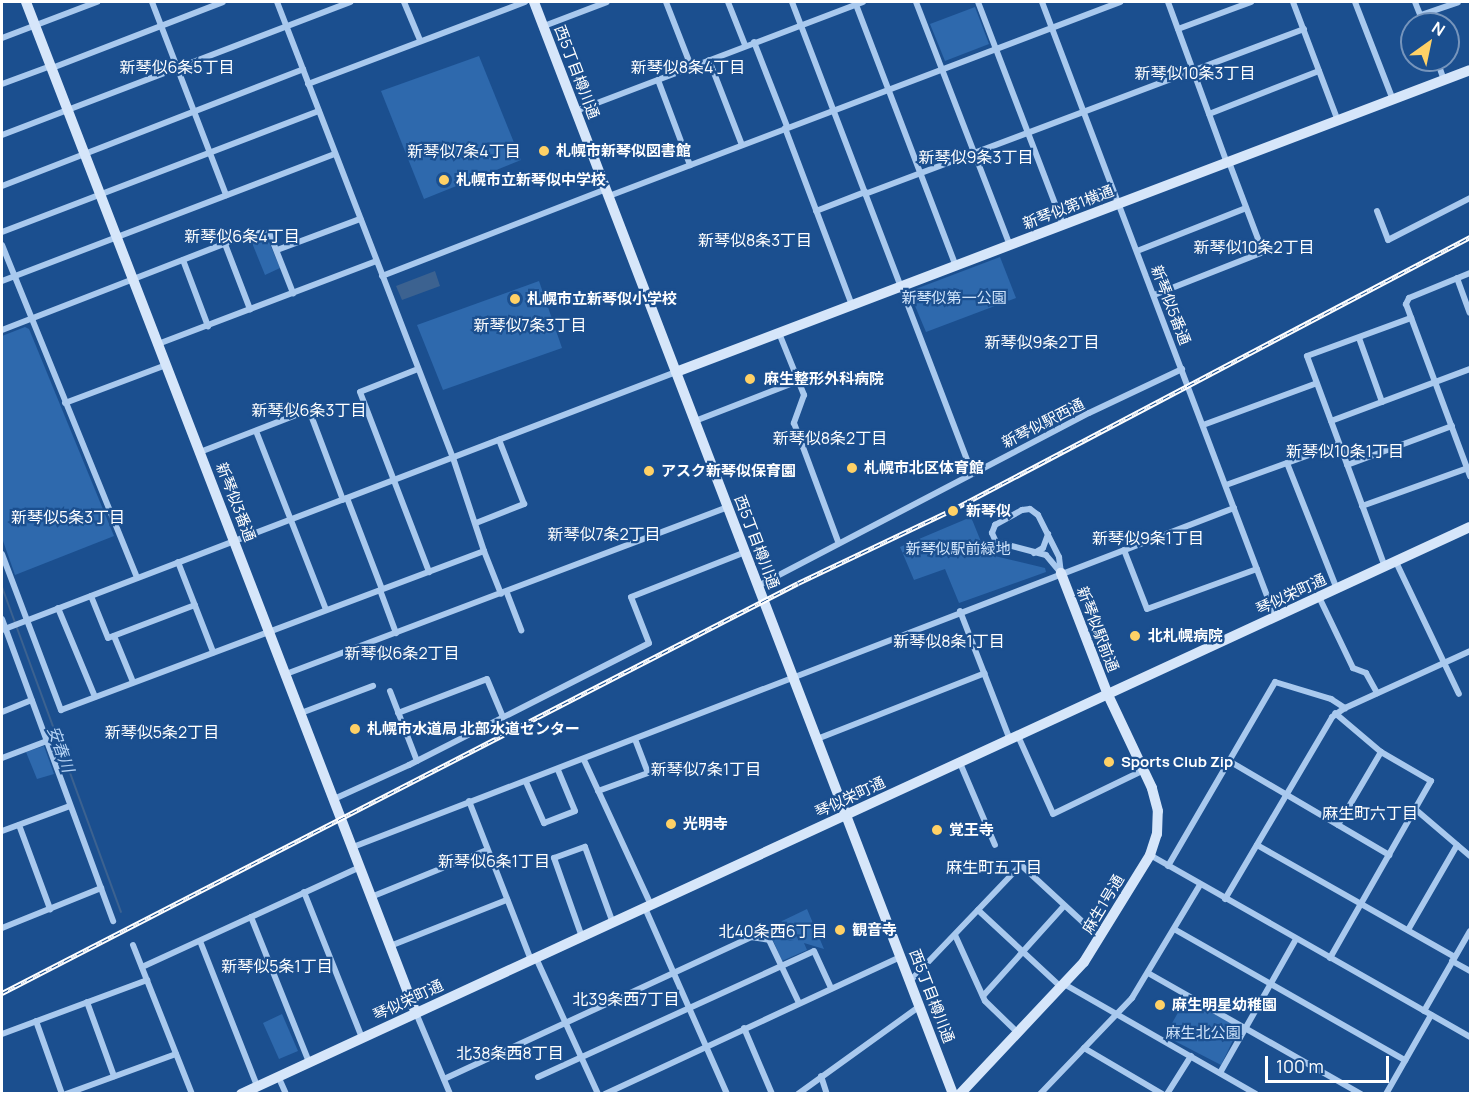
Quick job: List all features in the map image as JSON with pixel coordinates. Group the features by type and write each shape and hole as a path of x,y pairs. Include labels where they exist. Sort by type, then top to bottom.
{"street":[{"name":"新琴似3番通","path":"26,2 416,1013"},
{"path":"2,38 97,2"},
{"path":"152,2 226,195"},
{"path":"2,84 224,2"},
{"path":"277,2 453,458 484,551 521,630"},
{"path":"2,135 350,2"},
{"path":"404,2 420,40"},
{"path":"308,84 525,2"},
{"name":"西5丁目樽川通","path":"534,2 953,1094"},
{"path":"544,26 606,2"},
{"path":"666,2 691,66"},
{"path":"728,2 745,45"},
{"path":"792,2 972,473"},
{"path":"576,111 858,2 956,266"},
{"path":"916,2 1010,246"},
{"path":"978,2 1064,225"},
{"name":"新琴似5番通","path":"1042,2 1275,617"},
{"path":"382,276 690,165 1120,2"},
{"path":"1154,295 1263,252 1168,2"},
{"path":"1178,29 1251,2"},
{"path":"1293,2 1338,121"},
{"path":"1355,2 1393,100"},
{"path":"1430,12 1458,2"},
{"path":"816,211 975,154 1304,29"},
{"path":"754,42 852,306"},
{"path":"709,60 742,145"},
{"path":"2,186 303,69"},
{"name":"新琴似第1横通","path":"676,372 1470,70"},
{"path":"1209,114 1319,71"},
{"path":"1441,72 1444,80"},
{"path":"658,80 690,165"},
{"path":"2,232 319,111"},
{"path":"2,281 335,154"},
{"path":"1377,211 1388,240 1470,198"},
{"path":"1137,251 1246,208"},
{"path":"277,250 360,219"},
{"path":"2,330 249,234 269,232 293,293"},
{"path":"225,244 250,309"},
{"path":"2,245 137,578"},
{"path":"183,260 208,326"},
{"path":"159,344 376,261"},
{"path":"1470,273 1410,298 1406,304 1470,476"},
{"path":"1457,278 1470,313"},
{"path":"1384,567 1307,356 1411,318"},
{"path":"779,333 804,395 794,423 838,541"},
{"path":"1359,338 1382,402"},
{"path":"65,403 166,364"},
{"path":"418,369 360,392 429,572"},
{"name":"新琴似駅西通","path":"758,586 838,541 1182,369"},
{"path":"1331,421 1470,369"},
{"path":"6,628 676,372"},
{"path":"695,421 798,381"},
{"path":"1203,426 1317,383"},
{"path":"200,452 309,410 381,589 396,633"},
{"path":"1347,465 1452,426"},
{"path":"256,431 326,610"},
{"path":"476,523 524,504 499,441"},
{"path":"1226,485 1339,444"},
{"path":"1287,463 1337,589"},
{"path":"1362,506 1468,468"},
{"path":"286,674 728,507"},
{"path":"353,847 469,801 584,760 960,611 1234,508"},
{"path":"1030,509 1048,533 1059,557 1061,573 1050,557 999,544 992,533 995,525 1030,509"},
{"name":"琴似栄町通","path":"241,1094 1470,527"},
{"path":"1034,552 1043,548 1048,533"},
{"path":"1124,550 1147,609 1257,569"},
{"path":"2,554 24,621 61,710 484,551"},
{"path":"334,799 417,761 649,643 631,597 745,552"},
{"path":"178,562 213,652"},
{"path":"1396,562 1458,694"},
{"name":"新琴似駅前通","path":"1061,573 1108,694"},
{"path":"91,596 108,638 195,605"},
{"path":"1319,597 1353,668 1366,673 1377,693"},
{"path":"58,608 95,697"},
{"path":"960,611 1014,738 1053,814 1144,770"},
{"path":"2,619 113,921"},
{"path":"114,636 133,682"},
{"path":"1226,899 1335,713 1470,651"},
{"path":"817,739 985,673"},
{"path":"398,712 487,679 503,717"},
{"path":"1168,866 1275,682 1331,699 1345,708"},
{"path":"301,713 373,686"},
{"path":"390,692 417,761"},
{"name":"麻生1号通","path":"960,1094 1062,985 1100,938 1150,855 1159,823 1158,811 1144,770 1108,694"},
{"path":"2,712 32,700"},
{"path":"1330,958 1431,781 1381,752 1335,713"},
{"path":"598,791 648,773 635,739"},
{"path":"2,758 47,741"},
{"path":"1338,825 1381,752"},
{"path":"584,760 727,1094"},
{"path":"1229,761 1389,855"},
{"path":"960,763 995,845"},
{"path":"526,782 544,823 575,811 558,770"},
{"path":"469,801 507,900 598,1094"},
{"path":"2,831 70,806"},
{"path":"1415,809 1470,856"},
{"path":"19,825 50,909"},
{"path":"1257,845 1408,930 1470,971"},
{"path":"1408,930 1457,845"},
{"path":"582,937 554,858 585,847 613,923"},
{"path":"371,897 487,850"},
{"path":"1150,855 1470,1037"},
{"path":"910,981 1021,866 1100,938"},
{"path":"142,967 360,867"},
{"path":"1040,1094 1116,1014 1148,973 1200,885"},
{"path":"2,928 101,888"},
{"path":"304,892 362,1038"},
{"path":"389,947 507,900"},
{"path":"982,996 1064,906"},
{"path":"978,910 1062,985 1256,1094"},
{"path":"251,917 309,1062"},
{"path":"1174,929 1405,1060"},
{"path":"1424,1011 1470,931"},
{"path":"955,935 982,996 1017,1032"},
{"path":"444,1079 752,937 769,940 799,1003"},
{"path":"1220,1073 1296,939"},
{"path":"200,940 257,1086"},
{"path":"133,945 192,1094"},
{"path":"538,1077 814,951 831,988"},
{"path":"605,1094 900,957"},
{"path":"1148,973 1361,1094"},
{"path":"2,1034 147,980"},
{"path":"87,1002 114,1076"},
{"path":"798,1094 920,1006"},
{"path":"416,1013 450,1094"},
{"path":"1386,1094 1431,1015"},
{"path":"36,1021 64,1094 176,1054"},
{"path":"744,1028 772,1094"},
{"path":"1084,1048 1161,1094"},
{"path":"1167,1094 1191,1056"},
{"path":"278,1076 286,1094"},
{"path":"820,1076 827,1094"}],"green space":[{"path":"975,7 989,44 945,61 930,24"},
{"path":"479,56 521,160 424,199 381,91"},
{"path":"267,237 280,268 265,275 250,238"},
{"name":"新琴似第一公園","path":"1000,257 1016,298 926,332 910,294 913,290"},
{"path":"539,281 562,348 443,390 417,325"},
{"path":"25,327 29,329 114,536 15,575 2,538 2,336"},
{"name":"新琴似駅前緑地","path":"971,517 986,554 1045,568 1046,572 959,603 945,569 914,580 900,547"},
{"path":"44,746 54,774 37,779 26,752"},
{"path":"807,909 824,949 804,943 807,950 782,961 772,938 794,941 774,936 782,921"},
{"name":"麻生北公園","path":"1186,998 1239,1028 1221,1065 1165,1036"},
{"path":"282,1014 298,1051 279,1059 263,1023"}],"shaded area":[{"path":"435,271 440,286 402,300 396,286"}],"waterway":[{"name":"安春川","path":"2,587 121,912"}],"railway":[{"path":"2,993 798,583 952,510 1470,237"}],"place":[{"name":"札幌市新琴似図書館","path":"544,151"},
{"name":"札幌市立新琴似中学校","path":"444,180"},
{"name":"札幌市立新琴似小学校","path":"515,299"},
{"name":"麻生整形外科病院","path":"750,379"},
{"name":"札幌市北区体育館","path":"852,468"},
{"name":"アスク新琴似保育園","path":"649,471"},
{"name":"新琴似","path":"953,511"},
{"name":"北札幌病院","path":"1135,636"},
{"name":"札幌市水道局 北部水道センター","path":"355,729"},
{"name":"Sports Club Zip","path":"1109,762"},
{"name":"光明寺","path":"671,824"},
{"name":"覚王寺","path":"937,830"},
{"name":"観音寺","path":"840,930"},
{"name":"麻生明星幼稚園","path":"1160,1005"}],"district":[{"name":"新琴似6条5丁目","path":"177,67"},
{"name":"新琴似8条4丁目","path":"688,67"},
{"name":"新琴似10条3丁目","path":"1195,73"},
{"name":"新琴似7条4丁目","path":"464,151"},
{"name":"新琴似9条3丁目","path":"976,157"},
{"name":"新琴似6条4丁目","path":"242,236"},
{"name":"新琴似8条3丁目","path":"755,240"},
{"name":"新琴似10条2丁目","path":"1254,247"},
{"name":"新琴似7条3丁目","path":"530,325"},
{"name":"新琴似9条2丁目","path":"1042,342"},
{"name":"新琴似6条3丁目","path":"309,410"},
{"name":"新琴似8条2丁目","path":"830,438"},
{"name":"新琴似10条1丁目","path":"1345,451"},
{"name":"新琴似5条3丁目","path":"68,517"},
{"name":"新琴似7条2丁目","path":"604,534"},
{"name":"新琴似9条1丁目","path":"1148,538"},
{"name":"新琴似8条1丁目","path":"949,641"},
{"name":"新琴似6条2丁目","path":"402,653"},
{"name":"新琴似5条2丁目","path":"162,732"},
{"name":"新琴似7条1丁目","path":"706,769"},
{"name":"麻生町六丁目","path":"1370,813"},
{"name":"新琴似6条1丁目","path":"494,861"},
{"name":"麻生町五丁目","path":"994,867"},
{"name":"北40条西6丁目","path":"773,931"},
{"name":"新琴似5条1丁目","path":"277,966"},
{"name":"北39条西7丁目","path":"626,999"},
{"name":"北38条西8丁目","path":"510,1053"}]}
